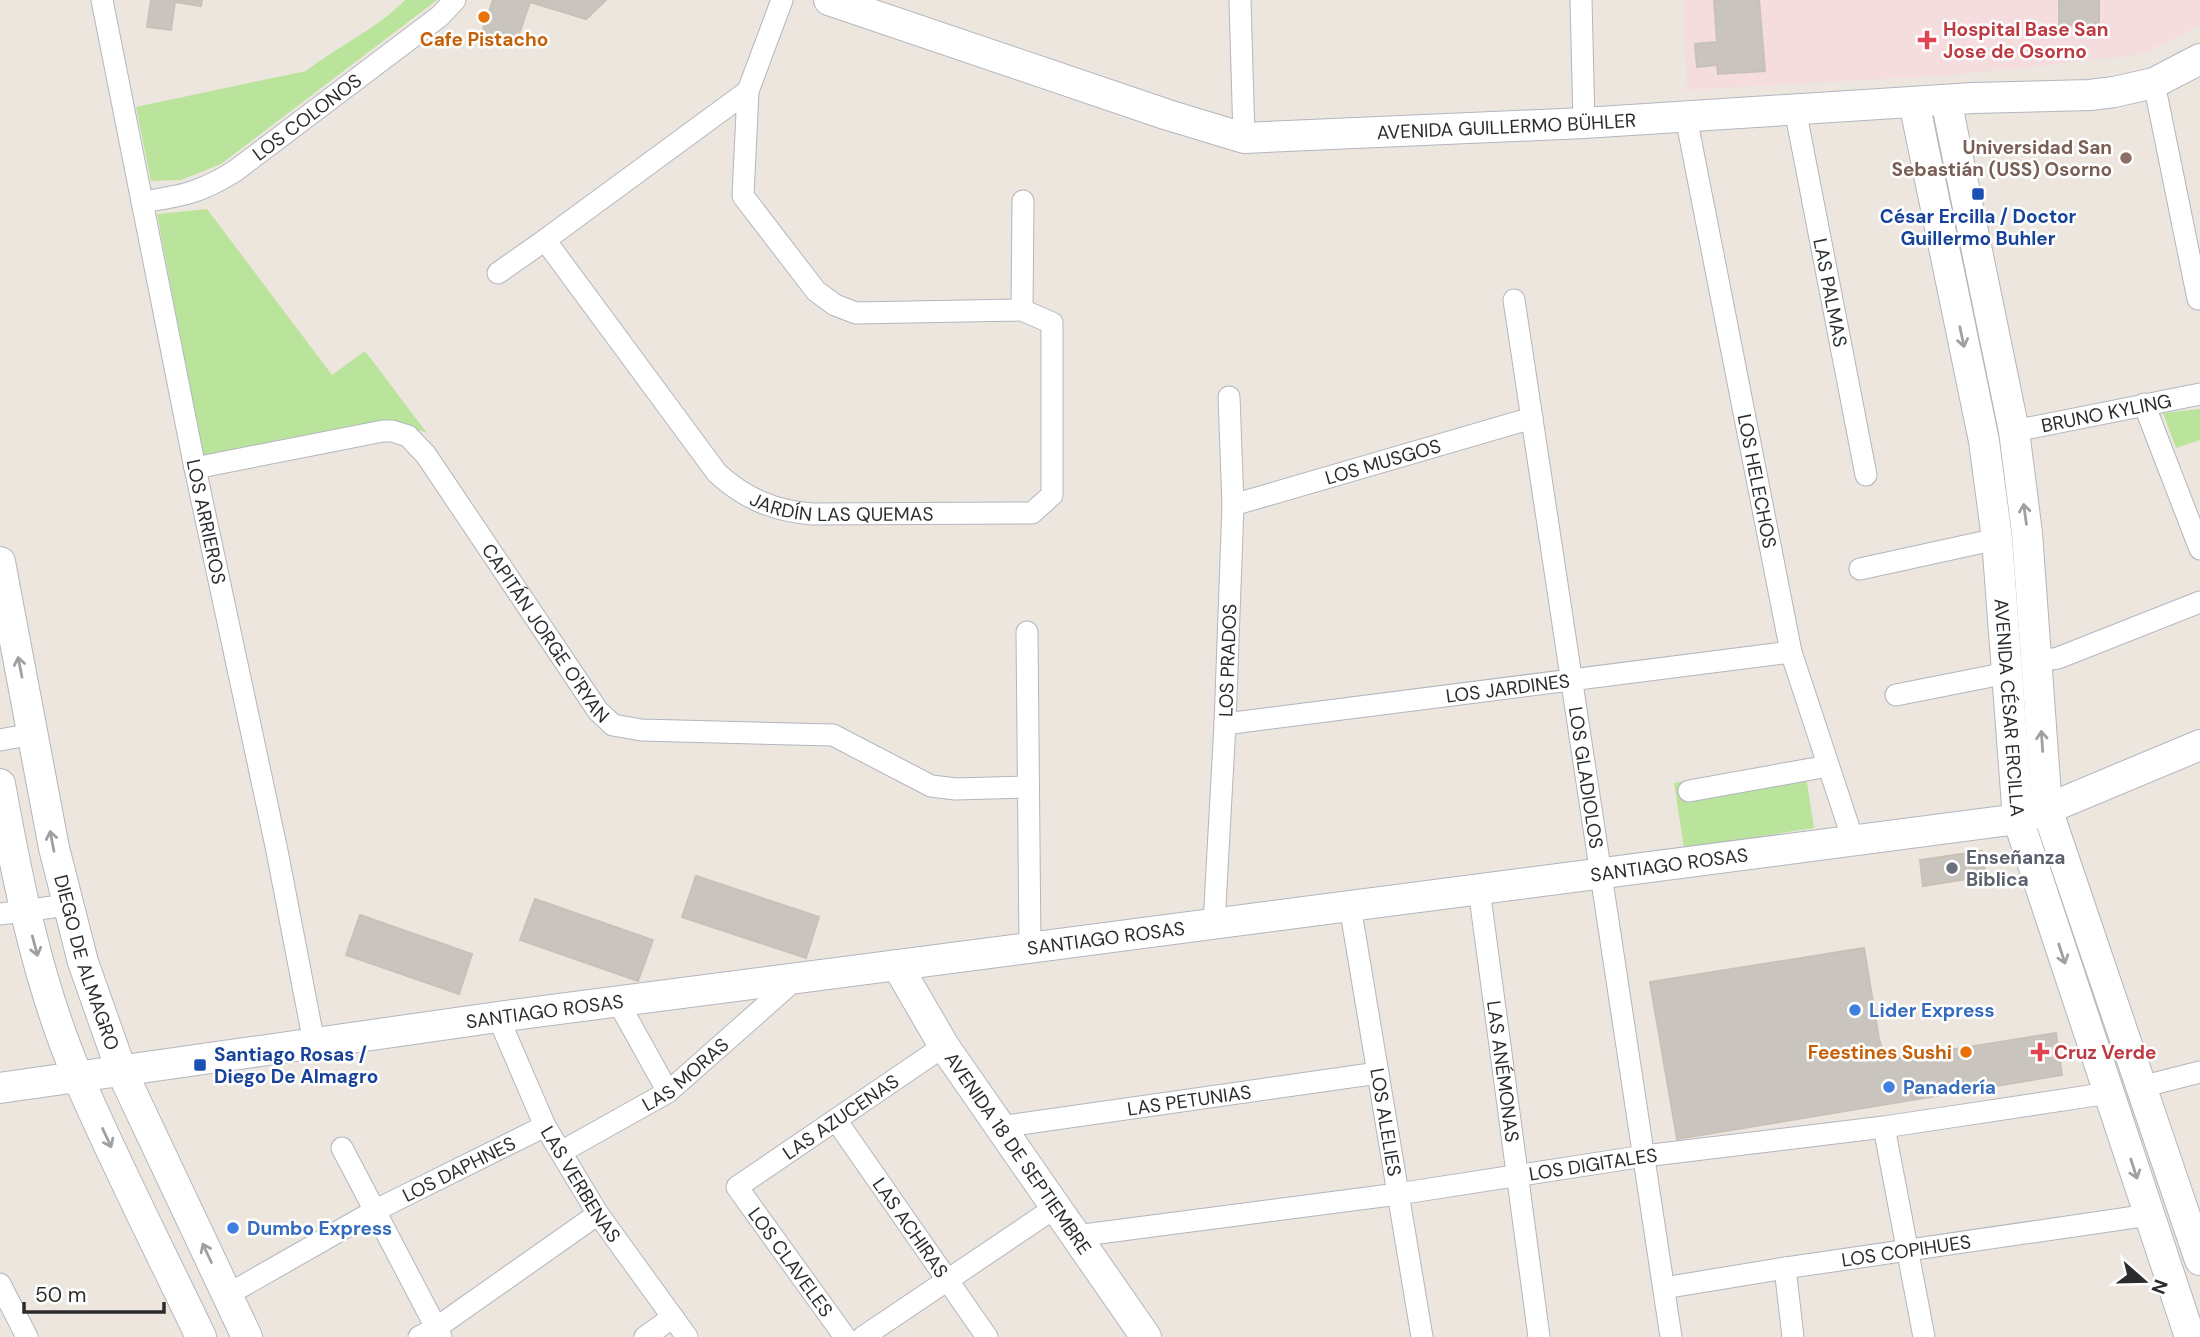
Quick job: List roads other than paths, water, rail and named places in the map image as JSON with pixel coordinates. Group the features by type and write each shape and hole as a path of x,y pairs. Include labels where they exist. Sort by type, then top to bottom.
{"main road":[{"name":"AVENIDA GUILLERMO BÜHLER","path":"829,0 1168,115 1244,138 1584,123 1945,100 2090,95 2154,83 2200,59"},
{"name":"AVENIDA CÉSAR ERCILLA","path":"1945,100 2014,431 2027,533 2047,809 2141,1087 2191,1207 2200,1260"},
{"name":"AVENIDA CÉSAR ERCILLA","path":"1914,102 1988,473 1997,539 2018,819 2190,1337"},
{"path":"1953,291 1983,283"},
{"path":"1988,473 2018,467"},
{"name":"DIEGO DE ALMAGRO","path":"0,562 54,848 67,905 97,1007 121,1070 247,1337"},
{"path":"2006,662 2036,654"},
{"name":"SANTIAGO ROSAS","path":"0,1088 498,1017 2018,819 2200,745"},
{"path":"0,784 13,913 78,1077 201,1337"},
{"path":"2049,913 2072,915 2084,923"},
{"name":"AVENIDA 18 DE SEPTIEMBRE","path":"897,965 944,1046 1146,1337"}],"street":[{"name":"LOS ARRIEROS","path":"102,0 195,468 275,840 314,1043"},
{"name":"LOS COLONOS","path":"142,202 208,188 235,172 440,16 455,0"},
{"name":"JARDÍN LAS QUEMAS","path":"545,240 717,473 752,499 776,509 794,512 1032,513 1052,495 1052,323 1022,310 856,313 825,299 816,291 743,195 748,91 782,0"},
{"path":"1240,0 1244,138"},
{"path":"1581,0 1584,123"},
{"path":"2154,83 2199,299"},
{"path":"498,273 748,91"},
{"name":"LAS PALMAS","path":"1795,109 1866,475"},
{"name":"LOS HELECHOS","path":"1686,117 1791,652 1853,841"},
{"path":"1022,310 1023,201"},
{"name":"LOS GLADIOLOS","path":"1514,300 1671,1337"},
{"name":"BRUNO KYLING","path":"2014,431 2200,394"},
{"name":"LOS PRADOS","path":"1214,924 1233,505 1229,397"},
{"path":"2144,404 2200,549"},
{"name":"LOS MUSGOS","path":"1233,505 1532,418"},
{"name":"CAPITÁN JORGE O'RYAN","path":"195,468 369,433 400,433 408,436 421,448 598,711 612,725 641,730 833,736 932,786 956,789 1028,787"},
{"path":"1860,569 1997,539"},
{"path":"2036,654 2058,658 2200,602"},
{"path":"1027,632 1030,948"},
{"name":"LOS JARDINES","path":"1225,724 1791,652"},
{"path":"1896,695 2006,662"},
{"path":"0,740 33,734"},
{"path":"1689,791 1828,766"},
{"name":"LAS ANÉMONAS","path":"1479,889 1539,1337"},
{"path":"13,913 67,905"},
{"name":"LOS ALELIES","path":"1350,906 1422,1337"},
{"name":"LAS MORAS","path":"561,1152 668,1092 797,978"},
{"path":"618,1002 668,1092"},
{"name":"LAS VERBENAS","path":"498,1017 545,1126 598,1214 687,1337"},
{"name":"LAS AZUCENAS","path":"737,1187 944,1046"},
{"path":"2141,1087 2200,1072"},
{"name":"LAS PETUNIAS","path":"1000,1127 1378,1073"},
{"name":"LOS DIGITALES","path":"1076,1236 1398,1194 1644,1156 1884,1127 2109,1093"},
{"name":"LAS ACHIRAS","path":"836,1120 986,1337"},
{"name":"LOS DAPHNES","path":"227,1295 376,1210 545,1126"},
{"path":"1884,1127 1924,1337"},
{"path":"342,1148 376,1210 432,1334 598,1214"},
{"name":"LOS CLAVELES","path":"737,1187 845,1337"},
{"path":"863,1337 1056,1207"},
{"name":"LOS COPIHUES","path":"1664,1288 2149,1215"},
{"path":"1785,1268 1793,1337"},
{"path":"0,1284 27,1337"},
{"path":"645,1337 673,1317"}],"place":[{"name":"Cafe Pistacho","path":"484,17"},
{"name":"Hospital Base San Jose de Osorno","path":"1927,40"},
{"name":"Universidad San Sebastián (USS) Osorno","path":"2126,158"},
{"name":"César Ercilla / Doctor Guillermo Buhler","path":"1978,194"},
{"name":"Enseñanza Biblica","path":"1952,868"},
{"name":"Lider Express","path":"1855,1010"},
{"name":"Feestines Sushi","path":"1966,1052"},
{"name":"Cruz Verde","path":"2040,1052"},
{"name":"Santiago Rosas / Diego De Almagro","path":"200,1065"},
{"name":"Panadería","path":"1889,1087"},
{"name":"Dumbo Express","path":"233,1228"}]}
